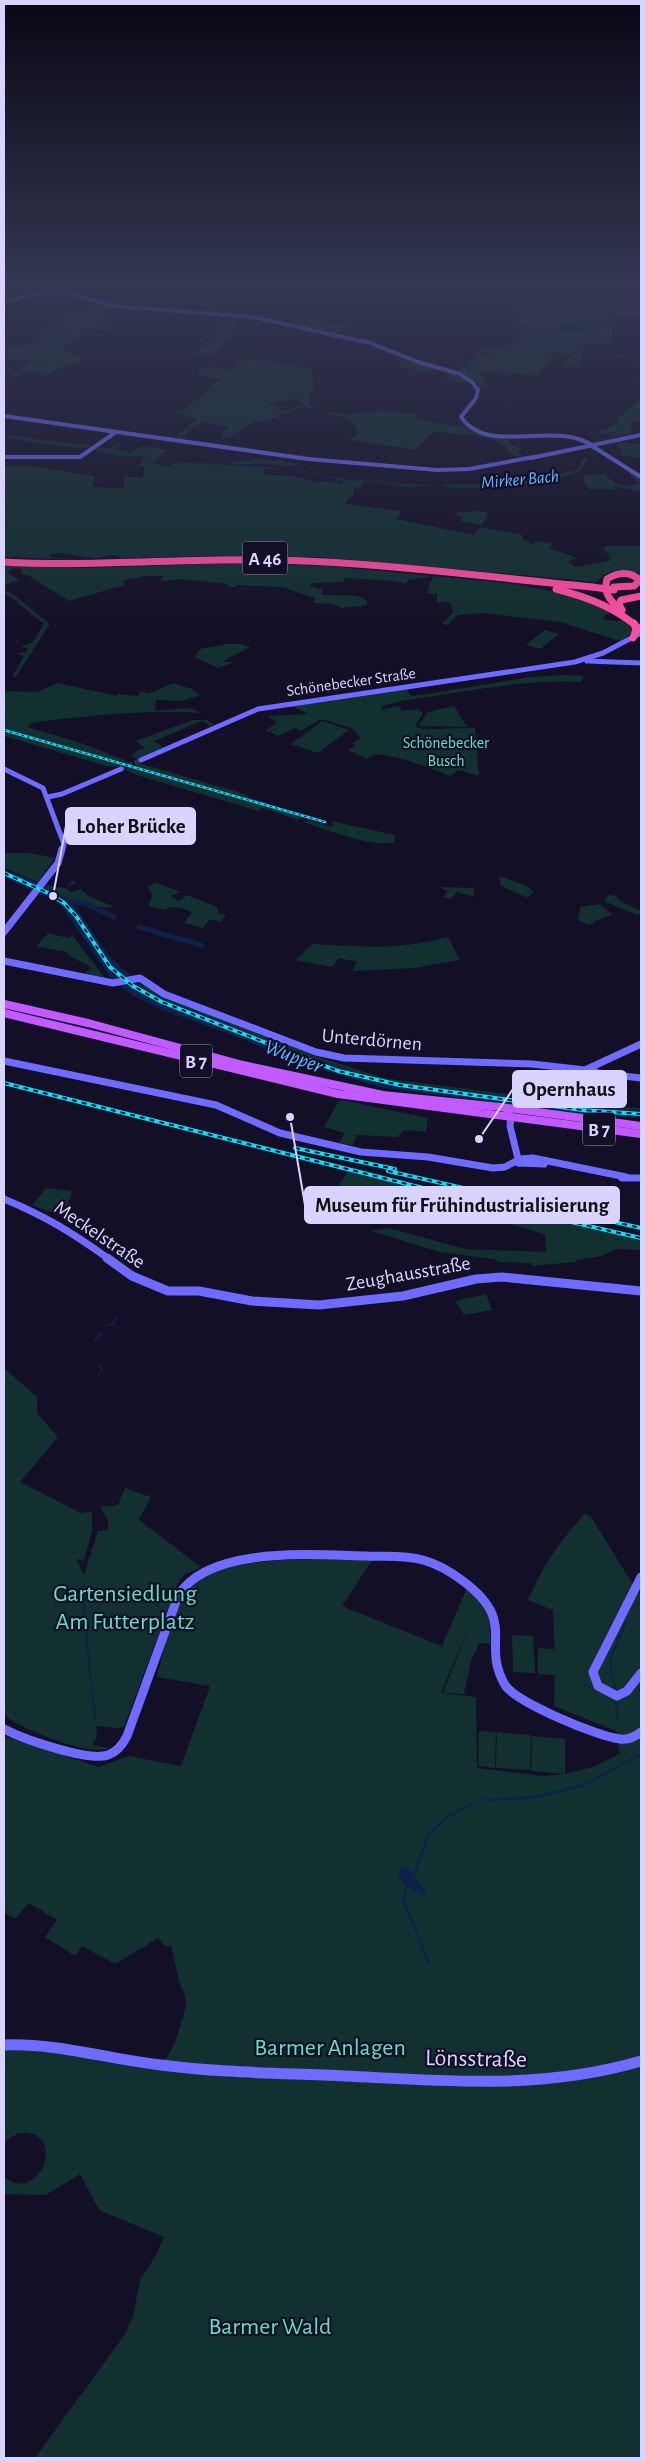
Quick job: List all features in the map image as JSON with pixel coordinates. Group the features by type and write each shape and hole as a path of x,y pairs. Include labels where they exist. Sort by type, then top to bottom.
{"highway":[{"name":"A 46","path":"36,563 286,558 386,564 592,586"},
{"name":"A 46","path":"4,561 36,563 272,560 365,565 614,588 641,593"},
{"path":"619,611 602,596 601,580 607,575 619,572 641,576"},
{"path":"614,588 634,586 640,580 635,576 625,574 614,575 607,580 605,587 607,595 619,611"},
{"path":"471,575 569,592 594,600 619,611 639,623 641,633"},
{"path":"619,611 621,600 641,593"},
{"path":"633,638 639,623"}],"main road":[{"name":"B 7","path":"4,1004 88,1023 363,1095 500,1107 641,1126"},
{"name":"B 7","path":"4,1013 79,1028 226,1069 432,1109 511,1116 641,1134"}],"street":[{"path":"474,401 461,418 463,423 473,430 502,436 562,435 601,442"},
{"path":"4,416 308,459 438,470 468,469 519,460 641,433"},
{"path":"4,457 80,457 116,432"},
{"path":"592,445 641,433"},
{"path":"582,439 641,477"},
{"path":"582,439 582,447"},
{"path":"582,447 598,449"},
{"path":"594,661 603,653 641,633"},
{"path":"603,653 602,657 609,662"},
{"name":"Schönebecker Straße","path":"575,662 603,653"},
{"path":"586,659 641,663"},
{"name":"Schönebecker Straße","path":"141,760 258,709 575,662 594,661"},
{"path":"4,769 35,782 43,788 48,797 64,844 63,854 43,884 4,932"},
{"path":"48,797 62,794 121,769"},
{"name":"Unterdörnen","path":"4,961 116,983 138,978 164,994 323,1054 348,1058 526,1064 578,1070 591,1068 597,1073 641,1078"},
{"path":"591,1068 641,1044"},
{"path":"4,1061 216,1105 280,1133 344,1149 381,1155 428,1157 485,1167 502,1168 517,1162 553,1166 616,1178 641,1178"},
{"name":"Unterdörnen","path":"599,1065 616,1075"},
{"path":"500,1107 511,1116 510,1126 517,1162"},
{"path":"494,1114 510,1126"},
{"name":"Meckelstraße","path":"4,1199 34,1210 67,1229 142,1282 168,1291 180,1292"},
{"name":"Zeughausstraße","path":"180,1292 199,1291 252,1301 319,1305 403,1296 476,1279 502,1277 641,1291"},
{"path":"4,1729 24,1738 96,1757 111,1754 122,1746 127,1736 178,1596 187,1583 202,1573 235,1563 309,1554 415,1558 439,1566 476,1591 491,1606 496,1621 496,1655 499,1673 512,1693 526,1702 614,1738 632,1738 641,1732"},
{"path":"641,1577 593,1672 598,1686 617,1696 628,1692 641,1674"},
{"name":"Lönsstraße","path":"4,2045 29,2043 58,2046 159,2064 207,2070 527,2082 603,2072 641,2061"}],"green space":[{"path":"194,401 286,401 269,404 287,411 302,405 305,406 265,422 256,421 229,438 220,436 229,427 203,422 179,438 175,437 197,419 177,414 179,412 172,410 182,411"},
{"path":"299,401 308,401 313,409 311,410"},
{"path":"641,401 641,421 630,424 633,433 594,441 607,437 613,431 604,435 596,433 617,424 621,419 617,418"},
{"path":"383,411 415,414 417,419 454,426 461,425 480,434 511,438 508,440 511,445 524,449 517,451 524,457 513,456 504,446 495,441 469,434 433,432 415,450 350,440 358,434 355,425 346,419 324,412 347,414"},
{"path":"4,434 93,446 77,447 50,444 4,437"},
{"path":"123,441 115,449 131,453 140,446 168,450 151,463 168,467 176,462 278,468 264,469 263,475 294,476 318,483 326,481 342,484 343,482 328,476 369,482 438,485 415,487 364,482 361,488 355,487 353,496 349,496 345,504 403,511 396,519 474,535 480,527 522,535 522,539 532,544 536,543 533,541 553,543 549,548 577,558 568,562 576,567 608,561 610,556 603,549 606,546 639,546 641,547 641,574 629,571 611,572 601,577 597,582 321,557 211,556 121,558 112,555 96,558 69,554 52,554 49,557 86,560 4,557 4,466 39,467 95,476 92,487 123,488 125,477 143,477 144,466 139,465 145,456 116,456 95,450 100,447 110,448"},
{"path":"615,443 641,444 641,458 616,454 624,453"},
{"path":"215,455 283,461 296,464 283,466 268,464 236,465 232,464 236,461 250,462 252,459"},
{"path":"583,459 588,459 580,470 569,475 534,483 472,488 444,486 445,484 495,484 544,477 577,470"},
{"path":"626,470 639,477 641,492 616,486 614,489 589,489 583,481 585,475 604,474 611,480 625,486 639,483"},
{"path":"488,512 486,519 481,525 461,521 463,518 454,513"},
{"path":"234,563 329,566 433,576 409,580 406,584 395,581 345,578 343,582 311,583 310,586 323,590 321,594 351,595 367,601 366,605 342,608 333,604 314,603 315,598 283,587 236,585 235,587 229,587 227,584 181,579 161,581 163,576 145,576 123,581 124,585 69,601 27,575 21,574 22,569 15,568 7,572 19,580 5,585 6,591 14,595 50,624 15,678 13,675 24,656 15,653 25,653 28,648 20,647 33,642 44,624 4,592 4,580 6,578 4,576 4,564 86,568"},
{"path":"433,576 514,584 580,597 611,612 603,617 605,620 620,621 620,617 635,628 629,636 620,641 560,622 484,613 458,615 447,625 442,624 453,612 450,602 437,602 437,594 427,593"},
{"path":"545,630 559,634 540,649 526,645"},
{"path":"226,644 241,644 251,647 221,662 235,662 218,668 194,657 200,649"},
{"name":"Schönebecker Busch","path":"584,676 581,682 491,687 401,701 382,706 381,710 399,706 402,711 418,709 423,713 415,726 422,729 475,728 479,776 458,770 451,776 413,762 384,755 374,754 367,759 348,750 355,746 352,744 360,738 353,729 325,720 320,720 300,731 295,728 278,736 270,732 286,724 268,732 264,731 276,724 275,720 267,716 308,714 292,706 407,689 410,695 415,696 531,677"},
{"path":"58,683 117,696 118,694 138,696 141,691 149,694 173,683 192,689 200,695 182,701 156,700 155,711 188,708 203,713 160,712 96,716 32,723 27,727 84,744 129,762 119,767 106,766 4,736 4,691 38,692 38,694 39,691"},
{"path":"454,706 467,727 418,726 428,712"},
{"path":"193,720 207,720 214,725 210,726 203,721 199,722 154,741 163,747 138,759 131,756 138,750 145,748 135,741"},
{"path":"322,721 349,730 318,753 291,744"},
{"path":"139,763 248,795 247,797 312,819 302,817 298,820 262,808 259,811 125,770"},
{"path":"310,821 331,827 334,824 331,821 395,835 394,842 375,843 335,833 303,822"},
{"path":"4,853 30,853 55,858 38,882 4,868"},
{"path":"499,876 527,886 533,892 528,898 501,886"},
{"path":"72,879 76,883 65,888 73,881"},
{"path":"154,882 180,892 171,896 179,901 187,895 217,907 218,913 226,915 220,922 210,919 203,928 184,923 192,912 178,907 164,910 149,906 152,894 147,886 153,885"},
{"path":"46,885 65,888 71,892 81,889 87,895 114,907 97,907 78,903 60,895"},
{"path":"442,887 474,888 474,897 457,892 451,899 443,897 448,891 442,889"},
{"path":"608,895 616,896 620,901 641,911 641,914 637,915 604,901"},
{"path":"600,904 613,915 597,920 590,925 578,920 580,907"},
{"path":"48,933 68,938 72,935 105,978 84,973 92,968 71,957 66,952 37,946"},
{"path":"448,937 460,960 414,968 352,971 357,962 339,958 332,967 296,960 312,944 363,947 397,946"},
{"path":"142,982 310,1054 383,1078 597,1106 641,1108 641,1110 600,1109 382,1080 317,1060 179,1006 152,994 144,988"},
{"path":"342,1100 428,1118 426,1132 405,1130 397,1137 357,1135 353,1145 339,1143 345,1133 324,1127 338,1102"},
{"path":"348,1172 641,1239 641,1250 617,1249 601,1256 575,1262 532,1266 531,1263 499,1262 494,1259 440,1252 371,1231 389,1228 465,1249 546,1252 545,1234 410,1195 398,1210 339,1185"},
{"path":"46,1188 72,1191 66,1211 50,1212 32,1205"},
{"path":"486,1294 492,1310 464,1315 455,1301"},
{"name":"Gartensiedlung Am Futterplatz","path":"4,1368 37,1397 37,1413 58,1437 20,1482 81,1513 92,1511 92,1531 84,1560 76,1559 84,1575 98,1531 108,1530 108,1520 100,1507 118,1505 125,1488 151,1497 139,1520 201,1567 184,1575 178,1582 124,1727 96,1726 97,1737 92,1745 109,1748 100,1750 73,1746 40,1734 4,1715"},
{"name":"Barmer Anlagen","path":"585,1513 591,1517 639,1594 641,1590 641,2458 35,2458 123,2337 133,2317 140,2280 155,2257 164,2237 99,2210 80,2174 46,2195 4,2194 4,2177 16,2183 27,2182 36,2177 43,2167 46,2157 45,2146 39,2138 28,2133 15,2135 4,2143 4,2049 36,2048 150,2069 167,2057 175,2043 186,2006 185,1995 180,1985 171,1946 164,1946 158,1938 115,1964 82,1946 75,1956 45,1937 57,1920 29,1903 15,1919 4,1912 4,1736 99,1767 128,1756 181,1766 210,1686 157,1677 173,1617 188,1587 203,1576 249,1564 303,1559 373,1559 342,1606 442,1646 467,1588 488,1610 491,1644 479,1643 471,1661 464,1694 443,1693 470,1624 441,1693 476,1697 477,1768 544,1776 565,1774 593,1767 620,1754 616,1731 554,1706 555,1675 538,1674 538,1648 554,1649 555,1655 553,1610 528,1600 553,1554"},
{"path":"512,1635 533,1636 535,1673 513,1672"},
{"path":"479,1731 496,1732 495,1768 478,1766"},
{"path":"497,1732 531,1735 530,1770 496,1768"},
{"path":"532,1736 565,1739 565,1774 531,1771"}],"water":[{"name":"Wupper","path":"4,870 46,885 72,902 108,954 122,968 142,982 144,988 152,994 317,1060 382,1080 600,1108 641,1110 641,1118 595,1116 384,1088 283,1058 245,1040 162,1010 132,995 112,980 60,904 4,877"},
{"path":"401,1865 405,1865 426,1892 425,1897 409,1888 397,1875"}],"waterway":[{"name":"Mirker Bach","path":"607,439 623,427 630,413 633,413 641,401"},
{"name":"Mirker Bach","path":"4,435 88,447"},
{"name":"Mirker Bach","path":"101,449 122,455 156,457"},
{"name":"Mirker Bach","path":"445,485 511,484 546,480 574,473 588,459"},
{"name":"Mirker Bach","path":"176,462 235,466"},
{"name":"Mirker Bach","path":"240,465 267,462 286,466"},
{"name":"Mirker Bach","path":"291,469 347,480 393,482 413,486 435,485"},
{"path":"65,901 84,903 114,917"},
{"path":"139,927 201,945"},
{"path":"106,1326 114,1323 116,1318"},
{"path":"94,1340 101,1333"},
{"path":"99,1364 102,1370 99,1373"},
{"path":"84,1584 81,1596 83,1598 91,1684"},
{"path":"615,1690 610,1660 626,1623"},
{"path":"92,1689 95,1718"},
{"path":"616,1703 617,1720"},
{"path":"584,1785 639,1755"},
{"path":"485,1800 537,1797 588,1784"},
{"path":"414,1874 429,1834 447,1817 475,1802"},
{"path":"407,1886 403,1900 429,1963"}],"tunnel":[{"path":"121,769 141,760"}],"railway":[{"path":"4,730 325,822"},
{"path":"4,873 48,893 64,903 76,916 110,967 133,986 162,1002 338,1071 400,1085 582,1110 641,1114"},
{"path":"4,1083 427,1189 641,1238"},
{"path":"295,1148 395,1169"},
{"path":"388,1171 641,1228"}],"place":[{"name":"Loher Brücke","path":"53,896"},
{"name":"Museum für Frühindustrialisierung","path":"290,1117"},
{"name":"Opernhaus","path":"479,1139"}],"park label":[{"name":"Barmer Wald","path":"270,2326"}]}
